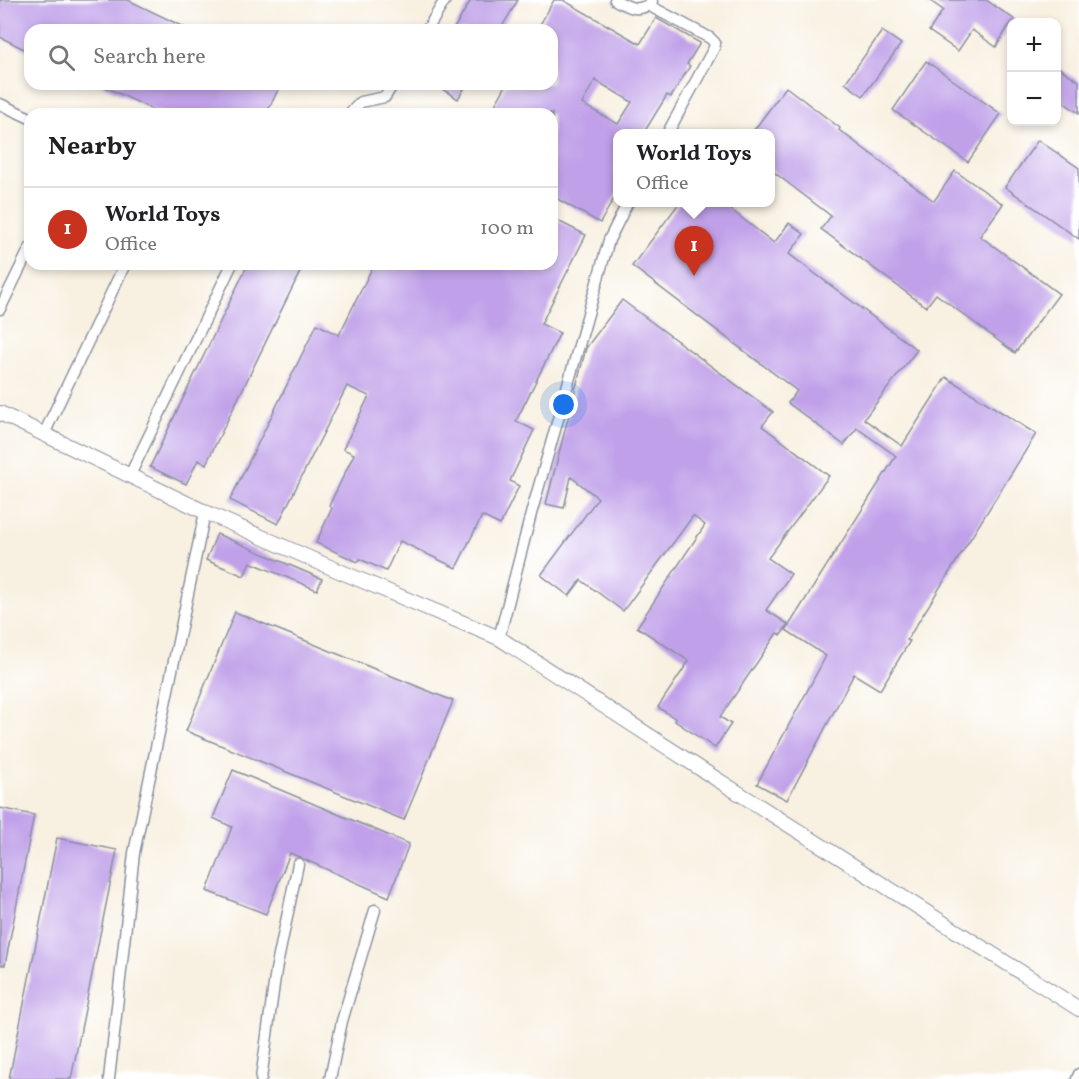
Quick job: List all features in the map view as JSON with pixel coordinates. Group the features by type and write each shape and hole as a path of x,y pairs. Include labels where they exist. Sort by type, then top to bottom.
{"street":[{"path":"431,24 445,0"},
{"path":"615,0 635,9 650,3 715,43 670,129"},
{"path":"355,108 361,102 385,97 389,90"},
{"path":"0,104 24,115"},
{"path":"499,638 531,514 609,240 626,207"},
{"path":"0,309 24,260"},
{"path":"44,434 122,270"},
{"path":"130,475 229,270"},
{"path":"0,413 205,512 499,638 1079,1009"},
{"path":"110,1079 134,853 205,512"},
{"path":"261,1079 276,970 298,864"},
{"path":"330,1079 342,1021 375,910"},
{"path":"1077,1079 1079,1074"}],"building":[{"path":"0,0 128,0 178,24 24,24 24,49 0,37"},
{"path":"471,0 518,0 504,24 457,24"},
{"path":"554,0 563,0 640,44 656,18 700,43 687,64 690,66 671,97 667,95 646,129 613,129 613,200 600,223 558,199 558,108 493,108 504,90 558,90 558,24 540,24","holes":["595,80 632,102 618,124 582,104"]},
{"path":"929,0 986,0 1012,18 1007,18 1007,29 996,47 972,30 958,51 929,31 943,10"},
{"path":"882,31 901,44 863,96 845,83"},
{"path":"926,61 1001,114 968,162 893,110"},
{"path":"1061,69 1079,81 1079,113 1061,100"},
{"path":"786,87 934,201 955,171 1003,204 980,236 1059,294 1015,353 936,294 926,307 821,229 831,216 775,173 775,129 755,129"},
{"path":"112,90 278,90 269,108 149,108"},
{"path":"444,90 463,90 458,99"},
{"path":"1038,140 1079,168 1079,239 1005,187"},
{"path":"676,207 727,207 774,243 789,223 804,234 789,254 917,350 864,419 902,446 946,377 1036,434 907,640 910,641 880,690 854,674 787,800 757,784 826,656 786,630 896,456 857,428 844,445 788,403 797,391 632,266"},
{"path":"558,221 586,235 541,324 560,333 516,421 534,430 510,481 519,486 500,525 482,516 456,568 400,541 386,571 360,559 358,562 316,543 332,508 329,506 354,454 343,449 369,396 347,386 278,524 230,500 317,324 339,335 371,270 558,270"},
{"path":"245,270 301,270 206,464 198,460 186,484 150,467"},
{"path":"622,300 773,412 762,426 829,476 768,558 791,574 766,610 788,624 781,635 777,633 720,717 731,724 715,748 658,707 689,661 637,627 705,525 693,516 623,611 581,580 569,596 541,575 598,498 571,477 564,508 546,504 586,348"},
{"path":"217,534 322,579 317,590 250,562 244,576 206,560"},
{"path":"235,612 453,701 404,820 186,731"},
{"path":"233,770 409,844 389,897 290,853 266,914 207,891 232,827 213,818"},
{"path":"0,808 34,815 5,965 0,965"},
{"path":"57,838 117,850 71,1079 9,1079"}],"place":[{"name":"World Toys","path":"694,276"}]}
